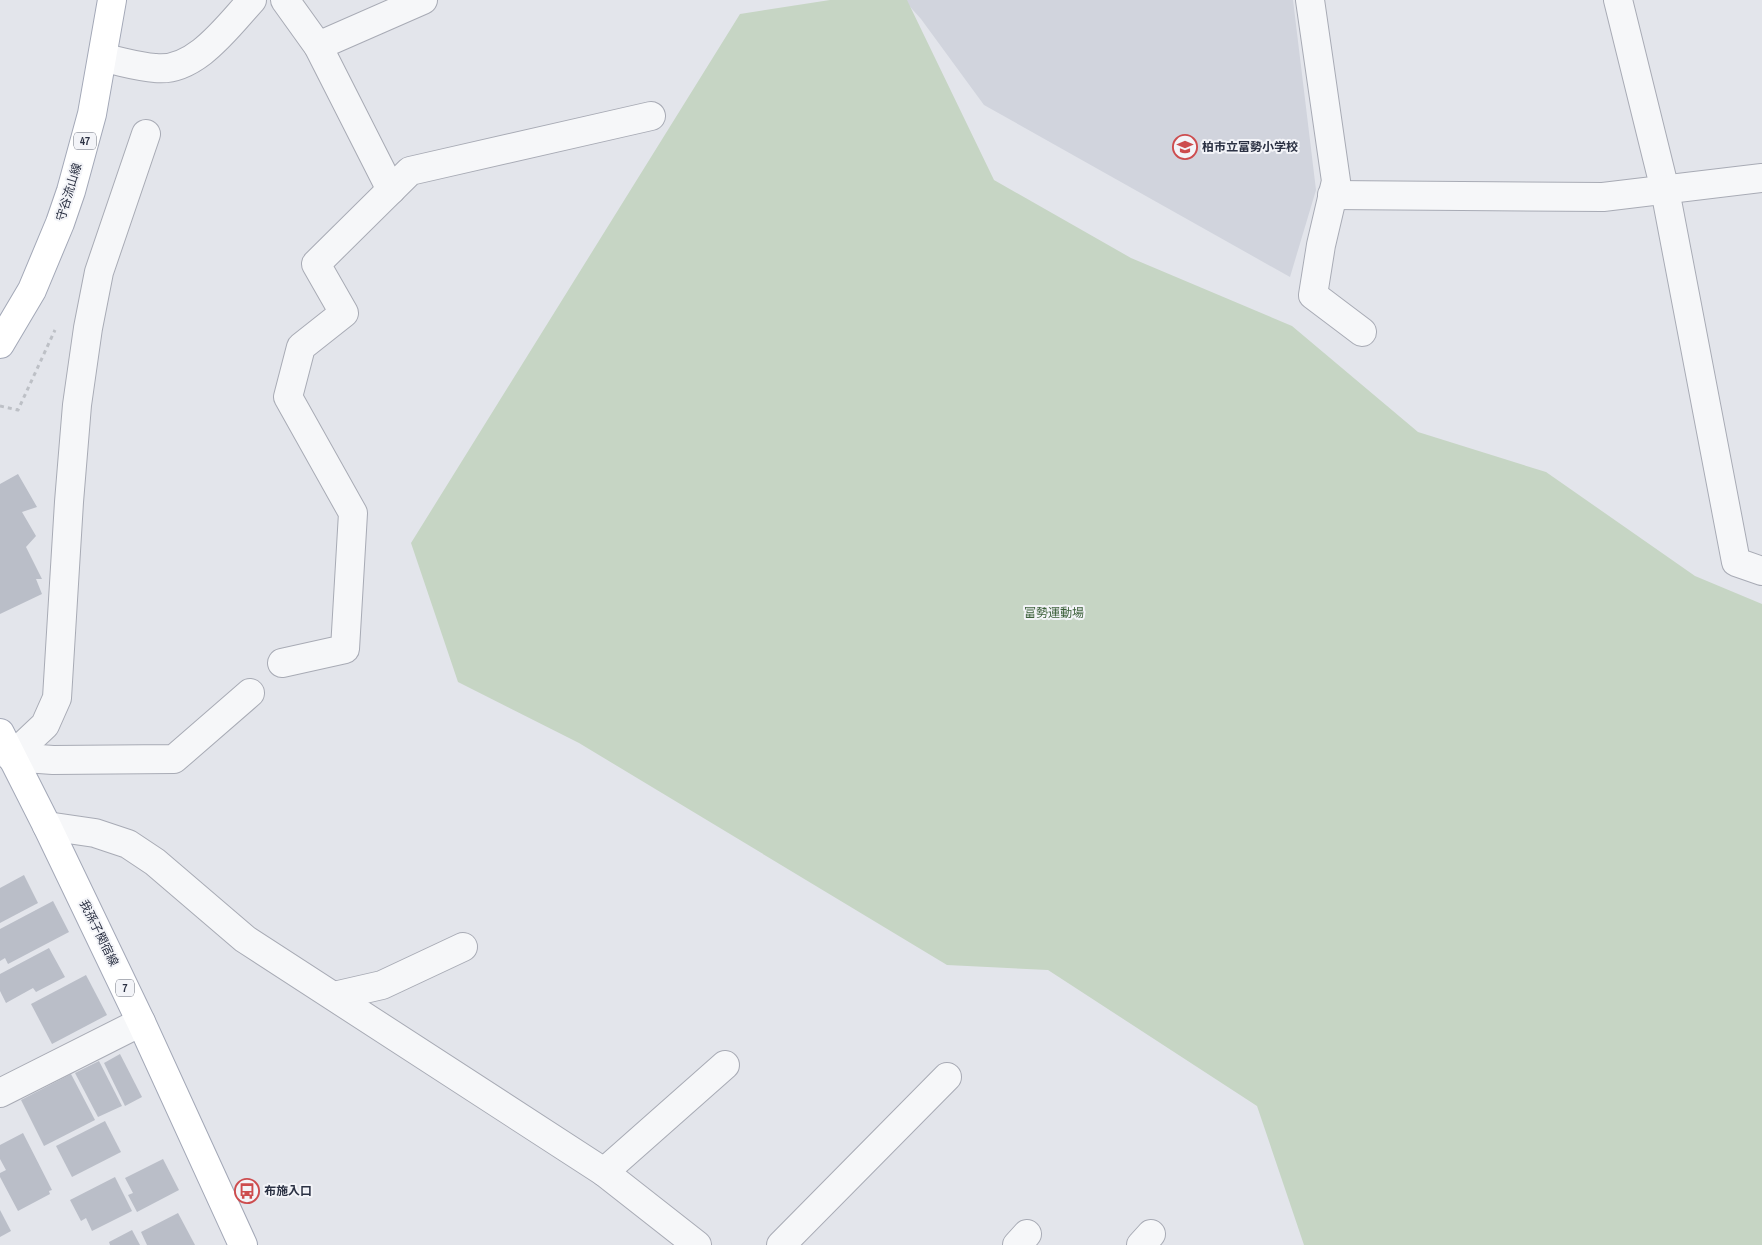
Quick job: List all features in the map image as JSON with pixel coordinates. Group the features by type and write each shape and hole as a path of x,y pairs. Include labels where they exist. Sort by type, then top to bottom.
{"main road":[{"name":"守谷流山線","path":"0,344 32,290 71,192 92,114 112,0"},
{"name":"我孫子関宿線","path":"6,745 48,826 142,1022 243,1245"}],"street":[{"path":"103,58 156,69 174,68 192,60 213,42 252,0"},
{"path":"286,0 318,46 391,190"},
{"path":"318,46 423,0"},
{"path":"1310,0 1336,181 1321,245 1313,295 1362,332"},
{"path":"1618,0 1664,190 1736,562 1762,571"},
{"path":"282,663 345,649 353,513 288,397 301,347 344,312 316,264 410,171 650,116"},
{"path":"6,745 45,724 57,698 77,405 88,328 99,272 146,134"},
{"path":"1332,195 1602,196 1762,178"},
{"path":"6,745 53,760 174,759 250,693"},
{"path":"48,826 95,833 128,844 155,862 244,939 604,1172 697,1245"},
{"path":"334,996 382,985 463,947"},
{"path":"0,1093 142,1022"},
{"path":"604,1172 725,1065"},
{"path":"781,1245 948,1077"}],"path":[{"path":"0,406 18,410 57,324"}],"shaded area":[{"name":"柏市立富勢小学校","path":"904,0 1293,0 1316,190 1290,277 984,105 921,19"}],"green space":[{"name":"富勢運動場","path":"830,0 907,0 994,180 1131,258 1292,326 1418,432 1546,472 1695,576 1762,604 1762,1245 1304,1245 1257,1106 1048,970 947,965 579,743 458,682 411,543 740,14"}],"building":[{"path":"18,474 37,507 22,512 36,536 26,547 42,579 36,579 42,594 0,614 0,484"},
{"path":"24,875 38,903 0,923 0,888"},
{"path":"53,901 69,932 8,964 5,958 0,961 0,929"},
{"path":"49,948 65,977 36,992 33,988 6,1003 0,991 0,974"},
{"path":"86,975 107,1015 52,1044 31,1004"},
{"path":"120,1054 142,1097 125,1106 104,1063"},
{"path":"99,1061 122,1106 98,1117 75,1073"},
{"path":"71,1074 95,1120 44,1146 21,1100"},
{"path":"105,1121 121,1152 72,1177 56,1146"},
{"path":"23,1133 52,1190 49,1191 50,1194 18,1211 0,1177 0,1173 6,1170 0,1159 0,1145"},
{"path":"163,1159 179,1190 137,1212 128,1195 133,1193 125,1178"},
{"path":"115,1177 132,1211 92,1231 86,1218 81,1221 70,1200"},
{"path":"0,1210 11,1231 0,1237"},
{"path":"178,1213 195,1245 147,1245 141,1232"},
{"path":"132,1230 140,1245 110,1245 109,1242"}],"place":[{"name":"柏市立富勢小学校","path":"1185,147"},
{"name":"布施入口","path":"247,1191"}]}
